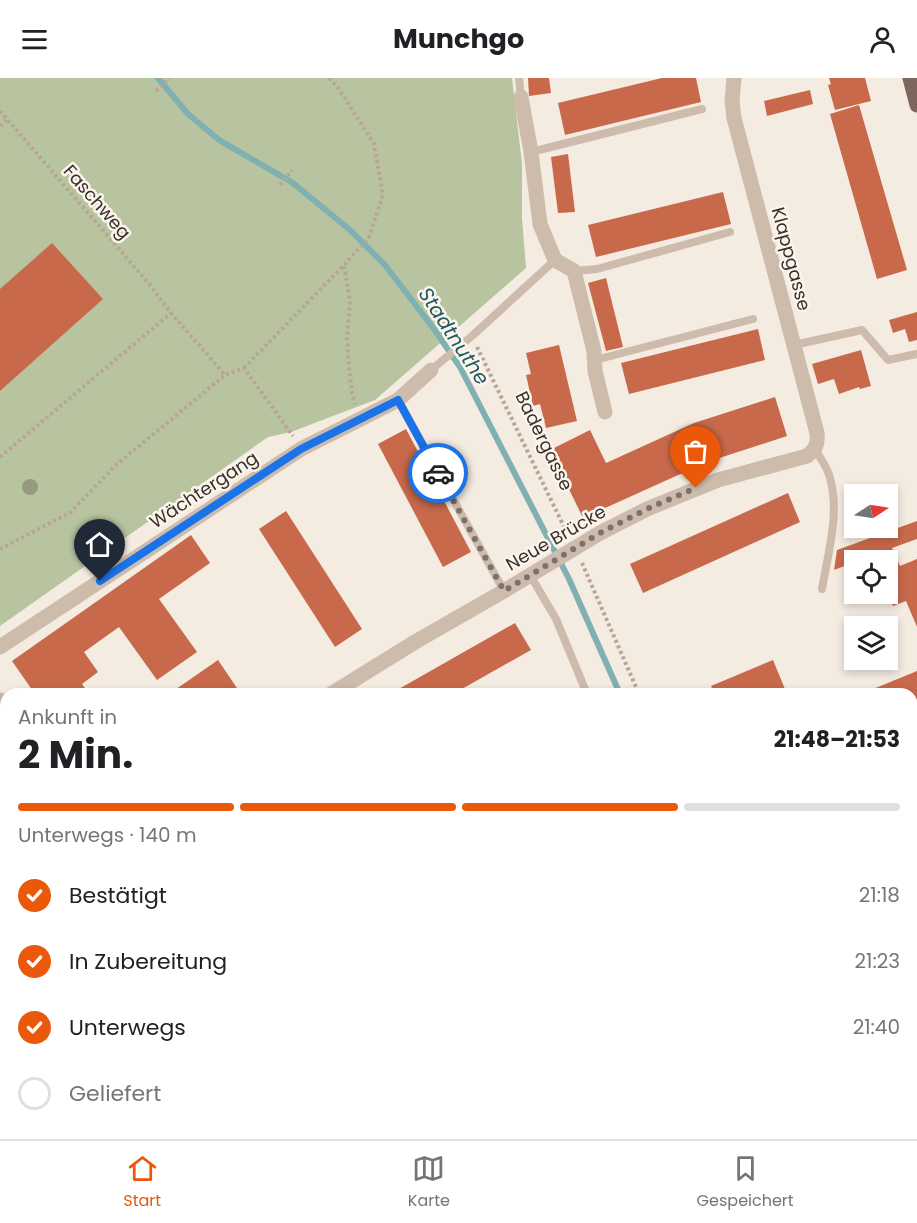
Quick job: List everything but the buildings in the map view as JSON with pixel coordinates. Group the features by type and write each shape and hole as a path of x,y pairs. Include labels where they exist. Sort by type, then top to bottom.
{"main road":[{"path":"910,78 917,105"}],"street":[{"name":"Klappgasse","path":"734,78 732,101 734,118 817,433 818,442 815,450"},
{"path":"521,97 540,224 555,260 573,271 594,351 595,371 605,412"},
{"name":"Wächtergang","path":"0,646 301,449 398,400 431,370"},
{"name":"Neue Brücke","path":"341,688 573,548 647,509 696,488 740,473 807,456 815,450"}],"lane":[{"path":"519,78 521,97"},
{"path":"531,152 702,110"},
{"path":"573,271 597,269 730,232"},
{"path":"431,370 555,260"},
{"path":"595,360 753,319"},
{"path":"794,345 862,330 888,360 917,354"},
{"path":"398,400 504,591"},
{"path":"815,450 830,476 834,499 834,519 822,589"},
{"path":"530,575 556,619 585,688"}],"path":[{"path":"156,91 170,78"},
{"path":"0,549 71,512 116,465 225,375 244,368 344,266 369,237 383,195 374,144 339,89 329,78"},
{"name":"Faschweg","path":"0,111 225,375"},
{"path":"0,126 8,119"},
{"path":"280,185 292,170"},
{"path":"344,266 350,301 347,338 351,393 360,420"},
{"path":"0,457 171,313"},
{"name":"Badergasse","path":"469,338 573,548 636,688"},
{"path":"244,368 301,449"}],"green space":[{"path":"0,78 512,78 522,164 522,218 526,268 375,400 291,432 268,437 0,626"}],"waterway":[{"name":"Stadtnuthe","path":"158,78 188,114 219,140 293,183 350,230 385,265 434,329 460,367 569,579 617,688"}],"way so far":[{"path":"438,473 504,591 600,533 696,488"}],"route":[{"path":"100,581 301,449 398,400 438,473"}]}
